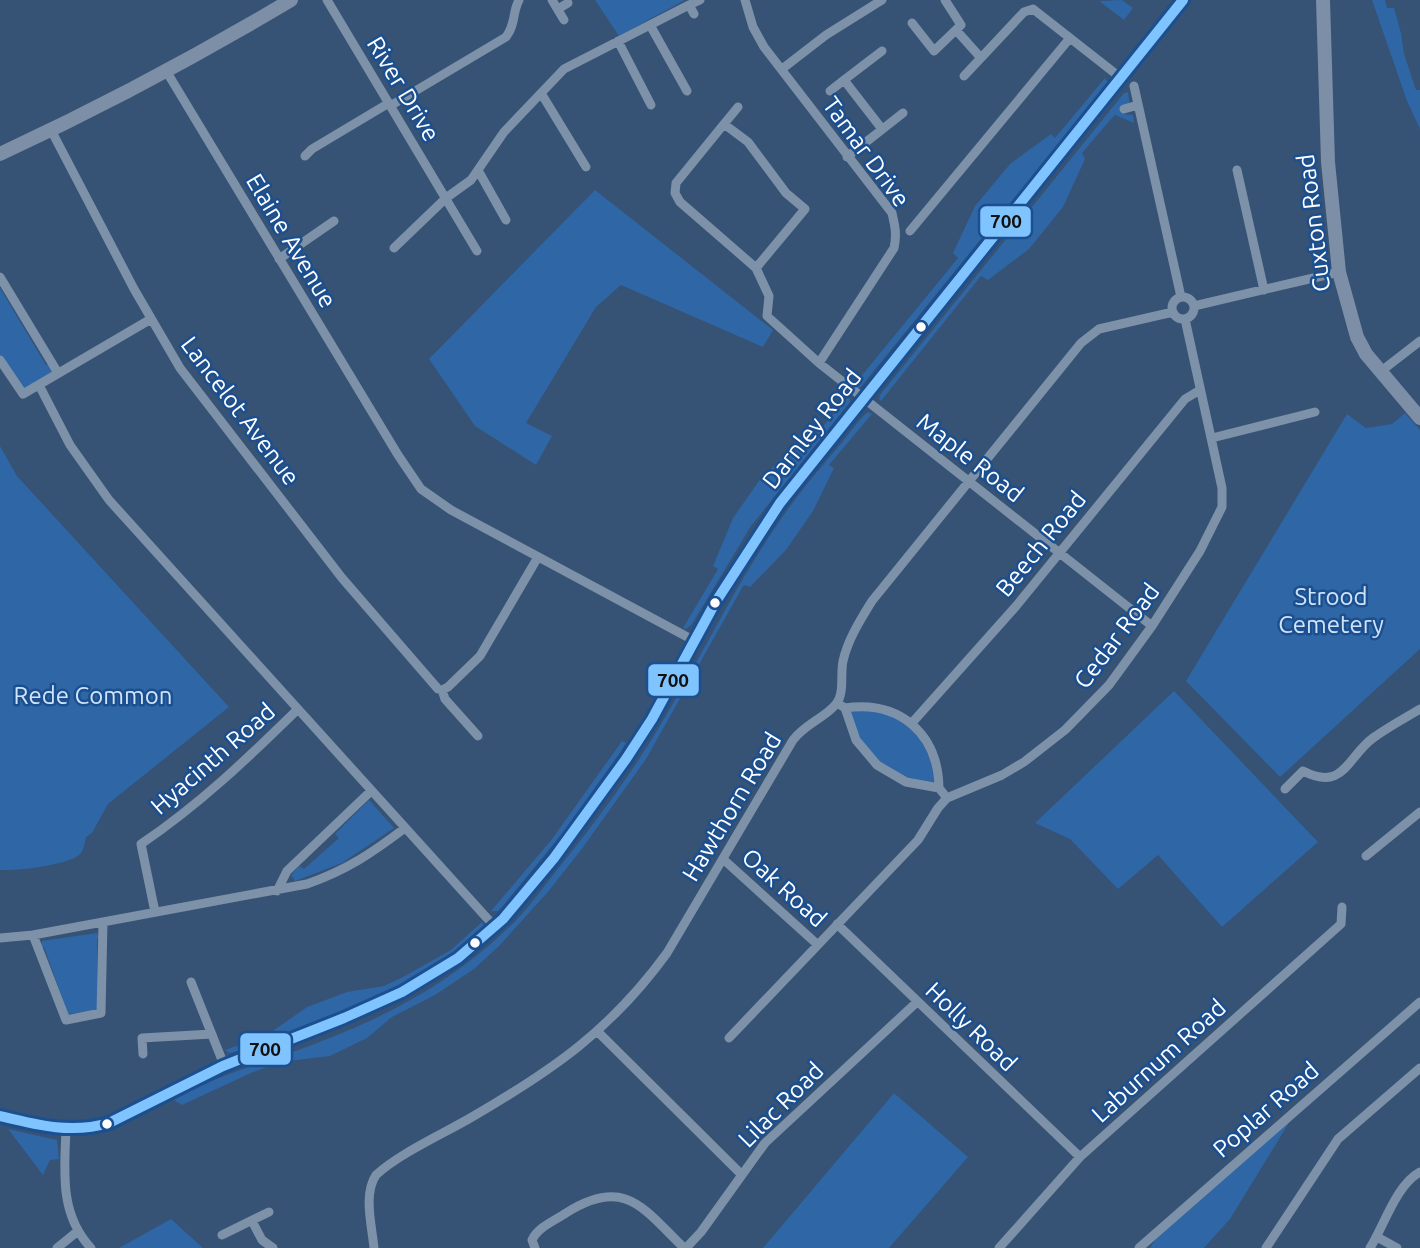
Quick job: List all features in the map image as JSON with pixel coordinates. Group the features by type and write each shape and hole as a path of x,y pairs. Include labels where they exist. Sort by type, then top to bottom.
{"main road":[{"path":"0,154 51,130 291,0"},
{"name":"Cuxton Road","path":"1323,0 1328,162 1339,272 1356,337 1380,372 1420,418"}],"street":[{"name":"River Drive","path":"327,0 477,251"},
{"path":"305,156 312,149 506,37 514,27 519,0"},
{"path":"552,0 564,20"},
{"path":"394,248 446,198 462,188 478,172 493,146 564,69 650,24 692,10 700,0"},
{"name":"Tamar Drive","path":"744,0 753,27 764,47 892,213 897,237 894,248 819,363"},
{"path":"782,69 826,35 882,0"},
{"path":"912,23 934,51 961,25 945,0"},
{"name":"Darnley Road","path":"66,1131 90,1130 110,1123 224,1065 313,1032 380,1002 459,958 495,927 542,874 624,764 647,727 693,640 746,552 780,503 1183,0"},
{"path":"558,9 568,3"},
{"path":"964,76 1024,12 1034,9 1121,78"},
{"path":"650,24 687,91"},
{"path":"956,30 981,58"},
{"path":"910,231 1070,38"},
{"path":"618,41 651,105"},
{"path":"830,91 882,51"},
{"name":"Elaine Avenue","path":"165,69 421,489 450,510 693,640"},
{"path":"844,80 881,129"},
{"path":"1134,86 1181,297"},
{"path":"541,93 586,167"},
{"path":"1124,109 1138,105"},
{"path":"724,124 748,142 786,193 806,209 757,268 680,202 675,193 676,183 724,124 738,107"},
{"path":"847,157 903,113"},
{"name":"Lancelot Avenue","path":"51,130 151,319 182,371 320,549 478,736"},
{"path":"1237,170 1265,290"},
{"path":"478,172 506,220"},
{"path":"279,258 334,221"},
{"name":"Maple Road","path":"757,268 769,296 767,316 819,363 1152,626"},
{"path":"1194,306 1339,272"},
{"path":"0,277 58,373"},
{"path":"1181,297 1191,300 1194,306 1193,313 1185,319 1179,318 1173,312 1172,304 1181,297"},
{"path":"939,788 906,782 877,765 856,740 841,706 840,694 843,662 859,621 1089,335 1107,327 1173,312"},
{"path":"0,360 21,394 151,319"},
{"name":"Cedar Road","path":"947,798 1002,775 1065,730 1109,685 1152,626 1200,551 1222,507 1222,488 1185,319"},
{"path":"1380,372 1420,341"},
{"path":"39,385 70,445 109,500 495,927"},
{"name":"Beech Road","path":"911,723 1017,605 1185,399 1200,390"},
{"path":"1212,438 1315,412"},
{"path":"440,689 453,683 477,659 538,557"},
{"path":"729,1038 918,840 938,807 947,798 939,788 937,767 930,746 911,723 893,712 872,706 841,706"},
{"name":"Hawthorn Road","path":"374,1248 369,1193 376,1175 565,1059 598,1032 645,984 660,964 800,730 841,706"},
{"name":"Hyacinth Road","path":"155,912 141,844 210,794 298,709"},
{"path":"1285,789 1303,771 1317,778 1328,778 1347,768 1371,739 1420,709"},
{"path":"277,891 287,871 371,791"},
{"path":"1366,856 1420,812"},
{"path":"0,939 307,884 339,873 368,856 405,828"},
{"name":"Oak Road","path":"723,859 818,945"},
{"name":"Laburnum Road","path":"999,1248 1080,1157 1341,924 1342,907"},
{"path":"33,935 66,1020 102,1013 103,922"},
{"name":"Holly Road","path":"837,924 1080,1157"},
{"path":"191,982 224,1065"},
{"name":"Lilac Road","path":"685,1248 701,1232 765,1143 917,1002"},
{"name":"Poplar Road","path":"1139,1248 1420,1002"},
{"path":"598,1032 741,1174"},
{"path":"144,1054 142,1038 212,1034"},
{"path":"1266,1248 1336,1141 1420,1068"},
{"path":"0,1116 66,1131 65,1194 69,1213 91,1248"},
{"path":"1370,1248 1405,1186 1420,1172"},
{"path":"535,1248 532,1240 535,1233 571,1210 606,1196 627,1199 638,1204 685,1248"},
{"path":"222,1235 269,1212"},
{"path":"252,1221 262,1240 274,1248"},
{"path":"57,1248 78,1231"},
{"path":"1377,1237 1397,1248"}],"green space":[{"path":"595,0 685,0 619,36"},
{"path":"1122,0 1133,8 1124,20 1099,1"},
{"path":"1372,0 1385,0 1387,8 1394,8 1404,54 1416,90 1420,90 1420,129 1407,101"},
{"path":"1105,78 1108,83 859,389 854,385 958,258 953,253 975,206 1010,164 1051,134 1055,138"},
{"path":"1128,92 1130,106 1123,107 1124,114 1133,115 1134,123 1115,115 1111,119 1082,153 1085,159 1063,207 1029,249 988,280 981,276 881,401 880,395 1124,93"},
{"path":"595,190 773,330 763,347 621,285 596,307 526,423 552,436 536,465 475,426 429,359"},
{"path":"0,288 46,365 50,364 53,374 26,390 20,388 0,355"},
{"path":"849,396 850,402 751,526 692,624 686,629 683,628 718,569 713,566 733,518 761,478 801,441 807,445"},
{"path":"868,412 872,414 829,465 834,468 813,511 786,550 750,587 744,585 742,588 646,759 581,850 499,946 474,969 435,995 392,1017 367,1038 330,1056 281,1062 182,1105 174,1100 220,1078 329,1038 384,1014 459,969 513,923 613,797 652,739 760,551 808,482"},
{"name":"Strood Cemetery","path":"1405,413 1420,430 1420,649 1280,777 1186,681 1347,414 1366,428 1392,424"},
{"name":"Rede Common","path":"0,446 17,476 229,707 108,804 76,857 43,866 8,870 0,870"},
{"path":"1174,691 1318,842 1222,927 1158,855 1118,889 1070,839 1035,823"},
{"path":"858,710 887,714 907,725 927,752 934,785 902,777 879,763 870,754 855,729 849,712"},
{"path":"622,741 626,743 619,754 565,830 502,907 498,911 491,911 552,839"},
{"path":"369,800 394,828 342,863 295,881 291,875 299,866 304,869 339,838 335,834"},
{"path":"482,922 484,925 467,944 407,981 330,1016 234,1052 225,1050 267,1035 307,1007 347,992 384,986 403,977 451,950"},
{"path":"97,933 100,939 97,939 97,1010 68,1014 44,947 41,948 42,941"},
{"path":"894,1093 968,1157 889,1248 763,1248"},
{"path":"1292,1118 1230,1219 1204,1248 1150,1248 1155,1240 1236,1165"},
{"path":"8,1129 57,1140 59,1159 50,1160 43,1175"},
{"path":"171,1219 203,1248 119,1248"}],"transit line":[{"name":"700","path":"0,1116 68,1128 109,1123 223,1066 402,992 458,958 503,919 554,858 626,759 652,719 715,603 780,503 1183,0"}]}
